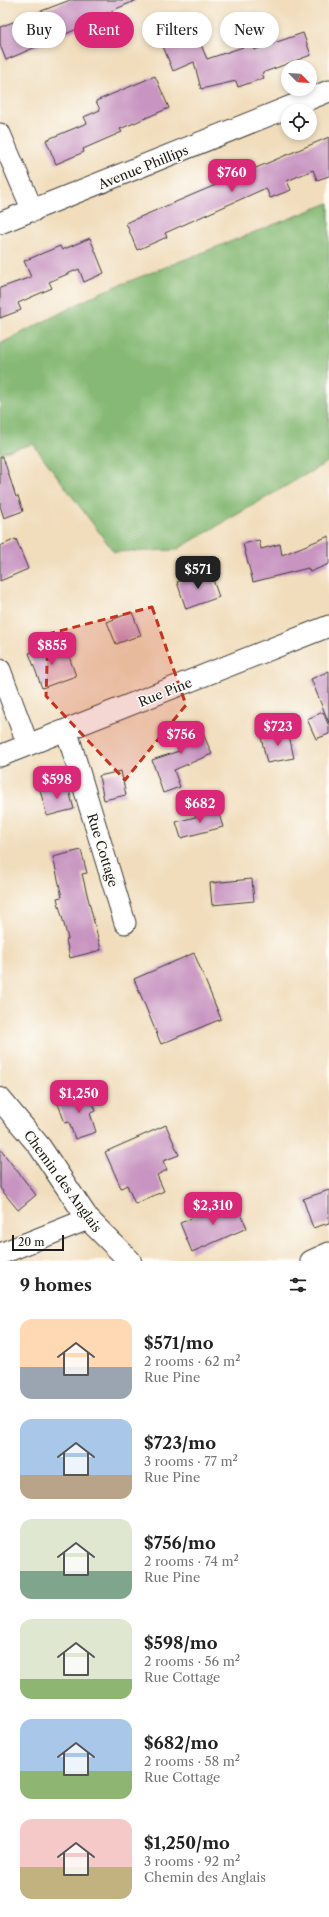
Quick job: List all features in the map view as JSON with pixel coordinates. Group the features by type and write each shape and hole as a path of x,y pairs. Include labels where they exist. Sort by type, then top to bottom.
{"street":[{"name":"Avenue Phillips","path":"0,223 329,91"},
{"path":"0,134 33,211"},
{"name":"Rue Pine","path":"0,756 66,732 329,626"},
{"path":"0,670 28,745"},
{"name":"Rue Cottage","path":"66,732 126,923"},
{"name":"Chemin des Anglais","path":"0,1099 40,1147 88,1219 130,1261"},
{"path":"0,1254 88,1219"},
{"path":"311,1261 329,1253"}],"highlighted area":[{"path":"152,607 186,705 125,780 46,696 48,634"}],"green space":[{"path":"329,203 329,461 176,550 114,552 33,444 0,453 0,344 99,293"}],"building":[{"path":"70,0 137,0 109,12 74,12 74,30 66,34 66,12 39,12"},
{"path":"12,22 12,48 34,48 6,60 0,45 0,27"},
{"path":"303,33 311,55 297,60 281,60 281,66 262,73 264,78 238,87 236,81 201,89 194,62 173,71 164,48 202,48 207,59 240,48 253,48 254,50 260,48 279,48 279,41"},
{"path":"155,76 169,108 120,129 122,132 83,149 84,152 56,164 46,140 87,123 84,117 100,110 96,101"},
{"path":"329,137 329,176 317,180 313,170 287,181 291,190 270,198 266,188 165,233 167,237 137,250 126,223"},
{"path":"90,238 104,273 84,282 79,269 49,282 52,288 18,303 21,310 0,318 0,288 31,277 24,261 60,246 62,250"},
{"path":"0,457 3,457 16,497 18,496 23,511 4,518 0,506"},
{"path":"329,536 329,564 310,572 308,568 253,582 243,544 259,540 261,549 280,544 282,555"},
{"path":"16,539 28,569 0,581 0,546"},
{"path":"210,571 219,597 186,609 177,582"},
{"path":"132,612 141,635 116,644 107,622"},
{"path":"47,646 49,654 66,648 76,676 42,688 29,653"},
{"path":"329,671 329,723 311,679"},
{"path":"323,712 329,726 329,734 316,739 307,719"},
{"path":"198,722 212,754 174,770 180,787 163,793 152,760 179,751 171,733"},
{"path":"288,731 294,758 267,763 261,737"},
{"path":"121,771 126,795 104,800 99,776"},
{"path":"67,783 74,809 47,816 40,790"},
{"path":"218,811 223,827 181,838 176,822"},
{"path":"81,850 87,873 82,874 101,950 70,958 66,940 68,939 57,898 62,897 53,857"},
{"path":"252,879 254,901 212,905 210,883"},
{"path":"194,953 221,1019 161,1044 134,979"},
{"path":"88,1090 96,1111 90,1113 96,1132 75,1139 69,1122 65,1123 57,1101"},
{"path":"166,1125 179,1155 163,1161 167,1170 157,1175 164,1191 135,1204 127,1185 121,1188 105,1152"},
{"path":"0,1149 36,1195 18,1210 0,1188"},
{"path":"329,1190 329,1223 313,1228 303,1199"},
{"path":"235,1200 247,1228 192,1252 180,1223"}]}
